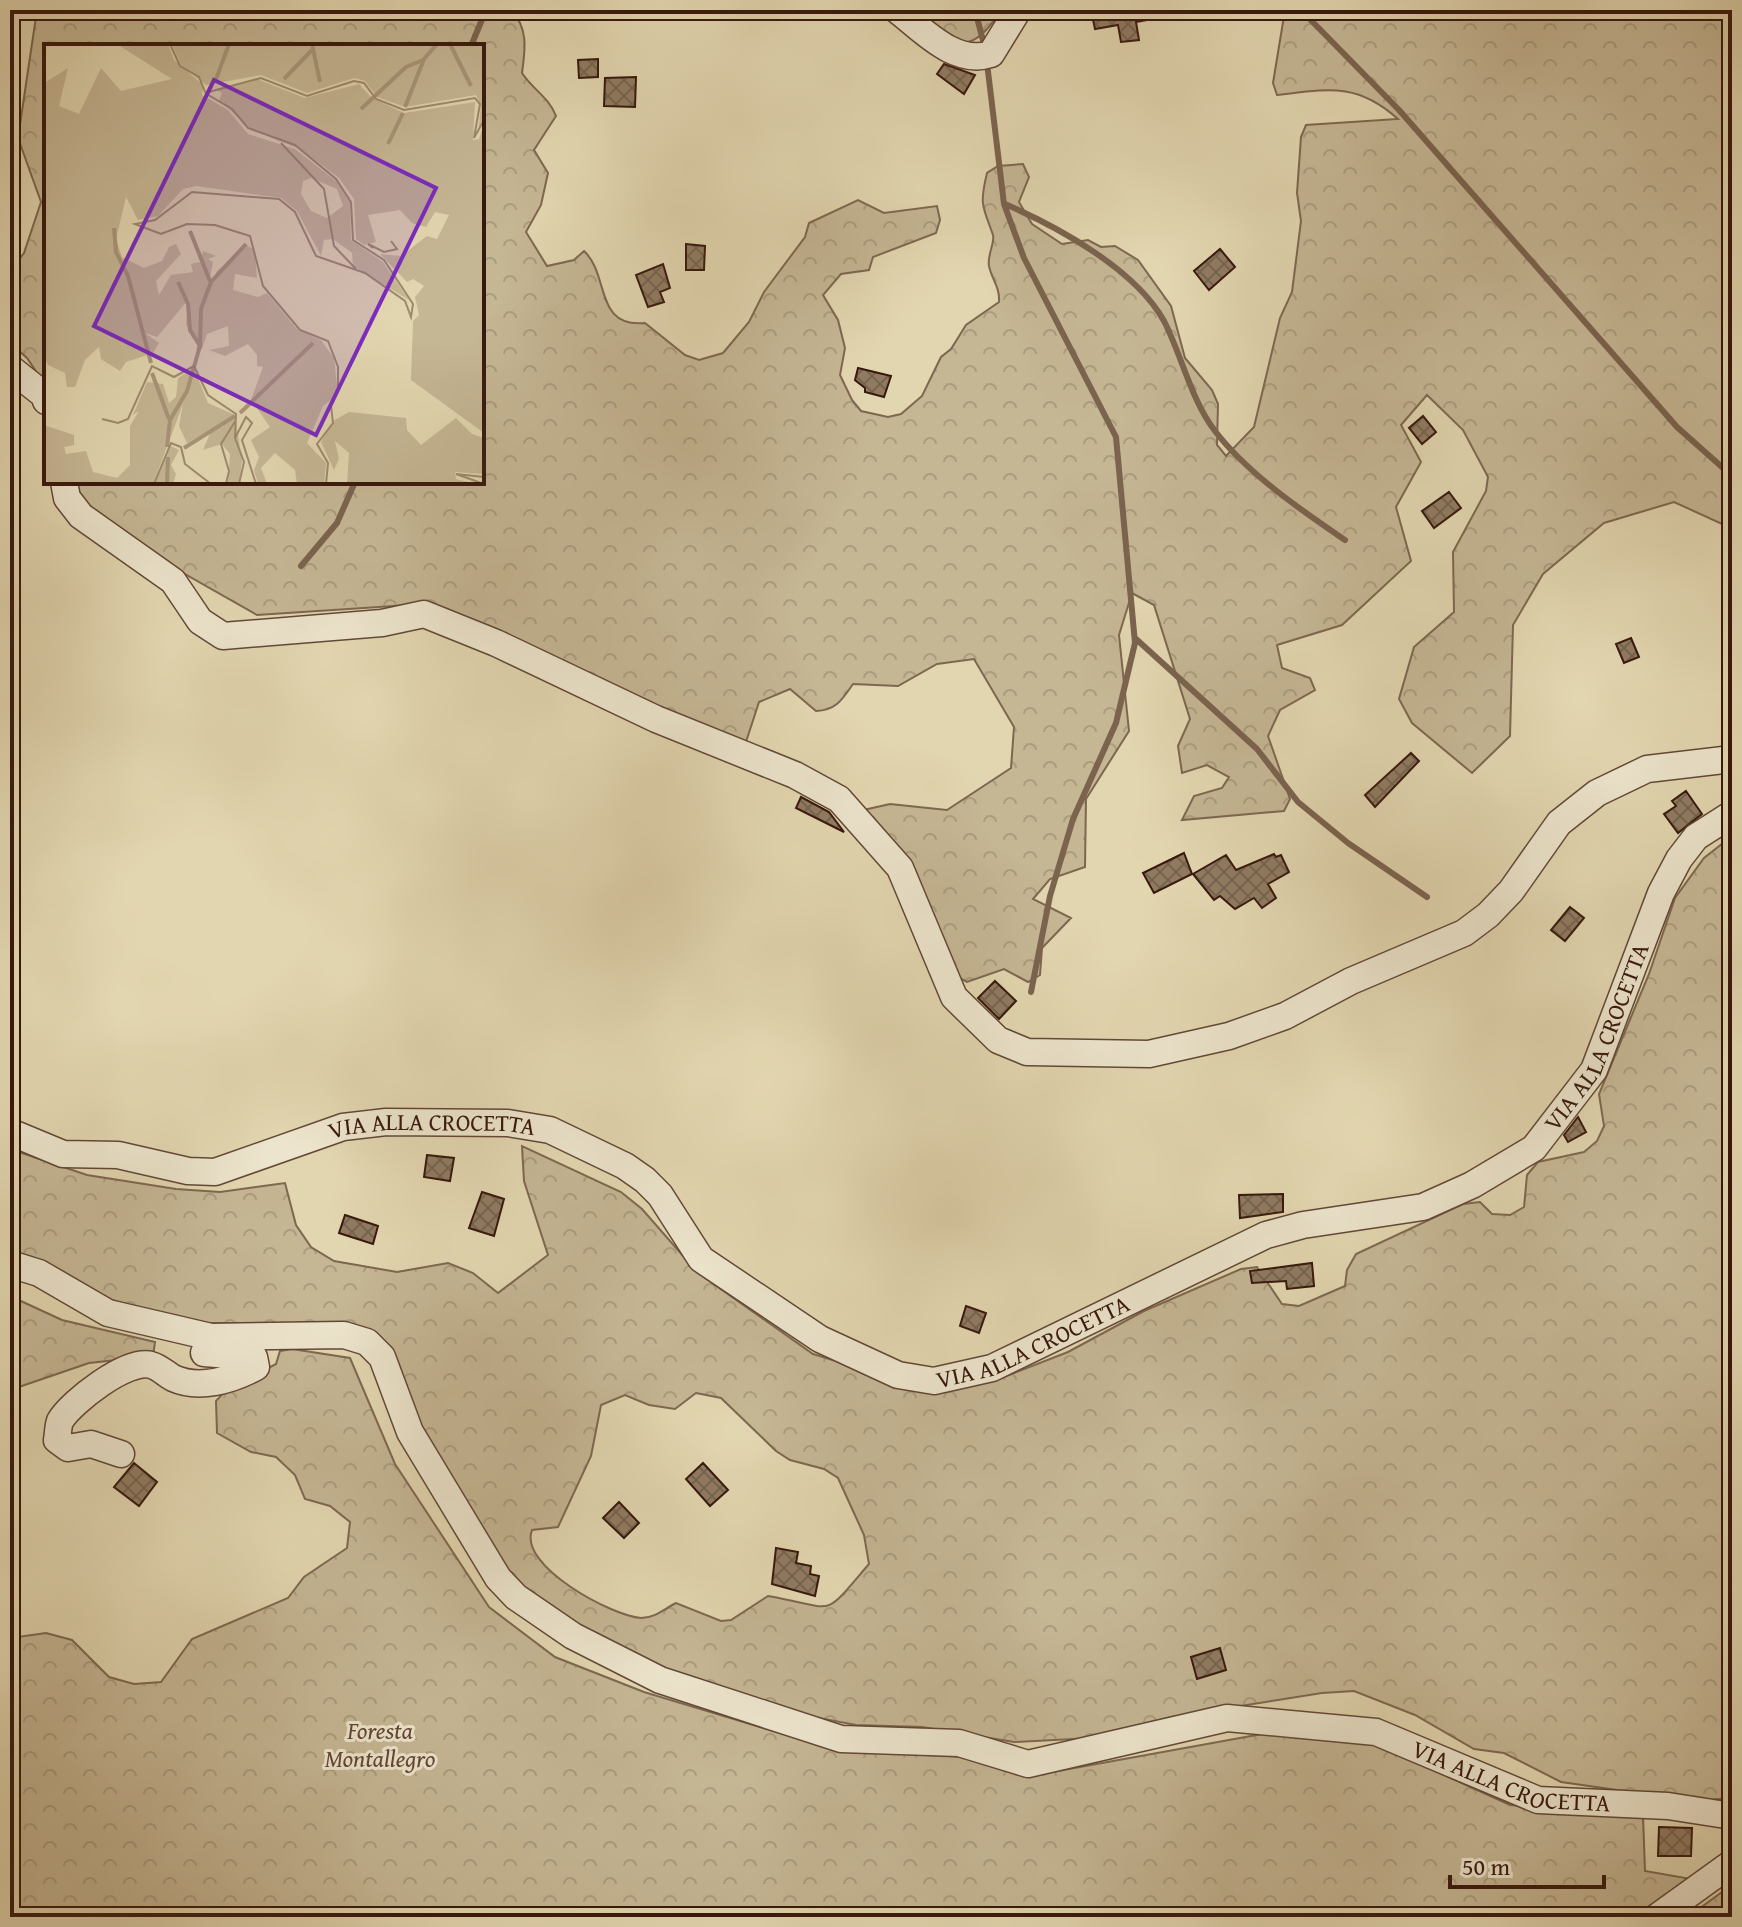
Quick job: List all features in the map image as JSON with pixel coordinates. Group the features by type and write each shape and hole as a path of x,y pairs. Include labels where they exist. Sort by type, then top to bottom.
{"street":[{"path":"897,10 947,49 973,58 991,54 1018,10"},
{"path":"10,368 44,395"},
{"path":"64,484 67,498 81,516 173,581 200,621 223,636 382,623 424,614 496,643 656,719 795,775 839,799 900,868 954,997 998,1040 1027,1052 1149,1054 1229,1036 1285,1016 1351,981 1464,933 1488,915 1511,891 1559,823 1597,793 1647,769 1732,759"},
{"name":"VIA ALLA CROCETTA","path":"10,1132 63,1154 118,1155 188,1171 215,1172 343,1127 386,1122 508,1123 550,1130 625,1166 645,1180 660,1195 701,1259 820,1339 898,1375 934,1381 964,1376 992,1368 1266,1235 1303,1225 1423,1207 1472,1185 1534,1148 1594,1070 1661,893 1679,859 1696,837 1732,814"},
{"name":"VIA ALLA CROCETTA","path":"10,1264 39,1273 108,1313 211,1337 344,1335 367,1342 382,1357 410,1432 485,1557 516,1597 573,1636 660,1680 841,1739 959,1743 1028,1764 1227,1718 1376,1732 1538,1800 1668,1806 1732,1816"},
{"path":"121,1454 91,1444 68,1448 57,1440 60,1422 105,1379 132,1365 151,1364 174,1379 199,1384 239,1376 256,1367 254,1357 200,1353 175,1346 166,1327"},
{"path":"1657,1917 1732,1863"}],"green space":[{"path":"37,10 511,10 523,32 522,73 549,103 556,116 534,150 548,173 541,205 526,232 547,266 574,260 584,251 592,261 610,309 618,317 629,322 645,323 685,355 699,360 723,353 749,322 764,292 805,237 809,223 858,200 884,213 937,206 940,220 936,233 873,257 869,270 841,274 823,295 838,320 845,348 840,375 852,400 861,411 888,417 901,414 922,396 941,357 951,349 966,325 999,302 989,266 993,235 983,206 983,193 987,173 998,166 1023,164 1029,177 1019,202 1032,224 1062,244 1088,240 1101,247 1115,246 1138,260 1171,306 1185,358 1212,390 1218,404 1217,445 1226,456 1254,427 1280,318 1292,292 1301,221 1297,193 1301,137 1306,125 1398,119 1369,99 1341,91 1277,95 1273,83 1285,10 1732,10 1732,523 1722,524 1674,502 1604,523 1543,574 1513,625 1510,736 1472,773 1412,723 1399,699 1414,647 1454,612 1453,552 1486,491 1488,477 1463,430 1427,395 1401,425 1421,462 1396,507 1411,561 1342,625 1277,645 1282,668 1310,678 1315,690 1280,710 1268,736 1290,799 1284,811 1182,820 1194,796 1222,788 1229,777 1207,765 1182,773 1178,746 1190,719 1154,605 1132,593 1119,635 1129,731 1086,799 1085,867 1050,879 1033,899 1071,918 1042,948 1040,975 1028,982 1004,969 967,982 956,976 859,811 890,804 947,810 1011,768 1014,727 974,659 937,664 898,686 853,684 838,703 823,710 816,711 790,689 759,702 745,745 409,605 257,615 125,540 85,507 71,484 484,484 484,44 44,44 44,383 27,358 10,343 10,271 24,253 41,202 18,138"},
{"path":"909,10 1001,10 978,37 959,42"},
{"path":"1732,836 1732,1798 1694,1801 1561,1782 1504,1753 1474,1749 1415,1715 1354,1691 1322,1693 1171,1717 1093,1738 1014,1742 922,1727 856,1725 761,1707 653,1669 515,1586 423,1436 398,1362 383,1341 336,1323 203,1323 146,1310 106,1298 32,1257 10,1250 10,1149 87,1175 176,1189 220,1192 285,1183 296,1225 311,1247 334,1261 397,1272 448,1263 473,1273 498,1293 548,1255 524,1181 522,1146 621,1192 642,1209 698,1273 813,1354 933,1390 952,1390 996,1380 1068,1352 1144,1311 1241,1269 1257,1267 1282,1304 1299,1306 1345,1286 1347,1270 1356,1254 1463,1204 1480,1202 1492,1214 1510,1215 1524,1207 1527,1175 1538,1162 1584,1152 1597,1141 1604,1126 1599,1094 1649,974 1675,898 1704,858","holes":["696,1393 721,1398 776,1451 790,1460 824,1469 838,1478 864,1535 869,1564 842,1595 826,1606 768,1596 731,1620 721,1621 676,1603 655,1615 641,1618 590,1599 570,1587 539,1559 531,1544 532,1530 558,1527 591,1456 601,1405 625,1395 649,1405 675,1409"]},
{"path":"10,1296 62,1320 155,1342 153,1356 89,1363 10,1390"},
{"name":"Foresta Montallegro","path":"292,1349 350,1358 395,1464 489,1607 555,1657 644,1692 836,1750 964,1757 1025,1777 1262,1734 1352,1733 1510,1805 1643,1816 1645,1871 1697,1880 1651,1917 10,1917 10,1638 46,1633 72,1640 109,1677 134,1684 161,1682 192,1639 288,1598 304,1577 347,1548 350,1522 330,1506 305,1499 295,1475 276,1457 251,1452 217,1433 216,1401 225,1391 276,1364 280,1351"},
{"path":"1730,1886 1732,1917 1688,1917"}],"building":[{"path":"1091,10 1152,10 1153,19 1136,22 1139,40 1121,42 1118,25 1095,29"},
{"path":"598,59 598,77 579,78 578,60"},
{"path":"944,64 975,75 964,94 937,74"},
{"path":"636,77 635,107 604,106 605,78"},
{"path":"686,244 705,246 704,270 686,270"},
{"path":"1220,249 1235,267 1209,290 1194,271"},
{"path":"663,264 670,288 660,292 664,302 648,307 636,275"},
{"path":"858,368 891,376 884,397 865,392 865,388 855,380"},
{"path":"1423,416 1436,432 1422,444 1409,428"},
{"path":"1449,492 1461,508 1434,528 1422,511"},
{"path":"1631,638 1639,657 1624,663 1616,644"},
{"path":"1411,753 1419,761 1375,807 1365,795"},
{"path":"1686,791 1702,814 1678,833 1664,814 1676,806 1672,801"},
{"path":"801,797 829,812 844,832 796,808"},
{"path":"1184,853 1192,874 1154,893 1143,873"},
{"path":"1274,854 1276,857 1281,855 1289,872 1268,884 1276,898 1262,908 1254,898 1235,909 1220,896 1214,900 1193,874 1226,855 1236,870"},
{"path":"1570,907 1584,918 1565,941 1551,930"},
{"path":"995,981 1016,1001 999,1019 978,998"},
{"path":"1578,1117 1586,1132 1568,1142 1564,1135"},
{"path":"427,1155 454,1158 450,1181 424,1177"},
{"path":"482,1192 504,1199 494,1236 469,1228"},
{"path":"1283,1194 1283,1212 1240,1218 1239,1195"},
{"path":"345,1215 378,1226 373,1244 339,1233"},
{"path":"1312,1263 1314,1286 1287,1289 1286,1281 1252,1283 1250,1271"},
{"path":"966,1306 986,1313 979,1333 960,1326"},
{"path":"134,1463 157,1482 139,1506 114,1487"},
{"path":"703,1463 728,1490 710,1506 686,1479"},
{"path":"619,1502 639,1523 624,1538 603,1518"},
{"path":"776,1548 798,1552 796,1563 811,1566 810,1574 819,1576 815,1596 772,1584"},
{"path":"1220,1648 1226,1670 1197,1679 1191,1657"},
{"path":"1659,1827 1692,1828 1691,1856 1658,1856"}],"waterway":[{"path":"472,44 486,10"},
{"path":"975,10 985,48"},
{"path":"1301,10 1399,110 1677,427 1732,476"},
{"path":"987,63 1004,204 1024,258 1116,437 1135,643 1116,723 1073,819 1050,896 1031,992"},
{"path":"1005,204 1071,237 1134,284 1164,321 1199,406 1228,447 1293,504 1345,540"},
{"path":"301,566 337,523 354,484"},
{"path":"1135,638 1257,749 1298,802 1348,843 1427,897"}]}
